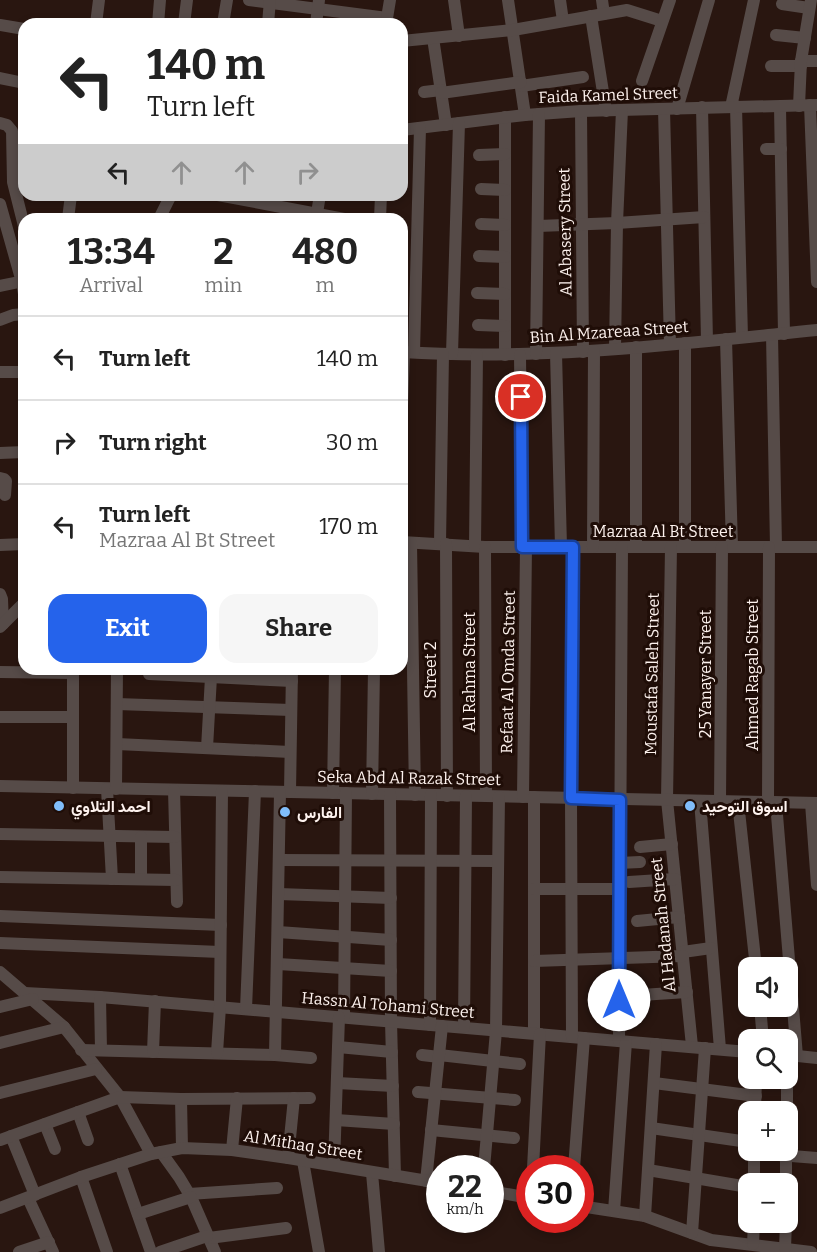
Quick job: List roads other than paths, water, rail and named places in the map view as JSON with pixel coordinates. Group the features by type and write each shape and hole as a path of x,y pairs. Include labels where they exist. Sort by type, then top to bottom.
{"street":[{"path":"97,18 99,0"},
{"path":"158,18 160,0"},
{"path":"185,18 187,0"},
{"path":"224,18 226,0"},
{"path":"249,0 319,4 375,18"},
{"path":"387,18 390,0 396,0"},
{"path":"454,0 459,36"},
{"path":"508,0 525,115"},
{"path":"560,0 563,21"},
{"path":"602,0 597,15 606,111"},
{"path":"642,81 670,0"},
{"path":"677,109 709,0"},
{"path":"742,338 733,106 754,0"},
{"path":"269,18 270,1"},
{"path":"782,4 810,4 809,34 801,63 809,106 817,282"},
{"path":"408,40 513,30 597,15 629,5 662,21"},
{"path":"0,25 18,28"},
{"path":"777,35 809,34"},
{"path":"433,38 446,125"},
{"path":"771,66 817,61"},
{"path":"424,92 583,77"},
{"path":"0,78 18,82"},
{"name":"Faida Kamel Street","path":"408,129 505,117 581,111 809,106"},
{"path":"702,107 707,341"},
{"name":"Ahmed Ragab Street","path":"780,107 773,547 772,802 790,1029"},
{"path":"664,109 670,344"},
{"path":"615,349 622,110"},
{"name":"Al Abasery Street","path":"581,111 582,224 589,352 593,547"},
{"path":"537,354 539,114"},
{"path":"505,117 505,355"},
{"path":"0,123 12,131 6,182 19,213"},
{"name":"Street 2","path":"447,795 443,544 448,354 459,123"},
{"path":"408,335 420,128"},
{"path":"766,149 781,149"},
{"path":"479,155 505,154"},
{"path":"481,189 505,189"},
{"path":"272,201 317,213 319,201"},
{"path":"1,208 6,245 18,274"},
{"path":"538,226 704,218"},
{"path":"481,224 505,225"},
{"path":"478,256 505,256"},
{"path":"0,286 18,286"},
{"path":"477,293 505,294"},
{"path":"0,321 18,315"},
{"path":"478,325 505,326"},
{"name":"Bin Al Mzareaa Street","path":"408,352 477,355 556,354 817,330"},
{"name":"25 Yanayer Street","path":"720,801 727,547 726,339"},
{"path":"685,343 685,547"},
{"path":"636,347 636,547"},
{"path":"556,354 567,547 572,959 578,1037 574,1155"},
{"name":"Al Rahma Street","path":"477,355 486,796"},
{"name":"Refaat Al Omda Street","path":"520,355 529,797 534,889 537,1034 533,1155"},
{"path":"0,372 18,372"},
{"path":"0,453 18,453"},
{"path":"0,478 6,481 5,495"},
{"name":"Mazraa Al Bt Street","path":"408,542 524,547 817,547"},
{"path":"0,545 18,544"},
{"path":"614,1211 623,1041 619,958 624,885 619,863 622,547"},
{"name":"Moustafa Saleh Street","path":"667,800 671,547"},
{"path":"408,574 415,795"},
{"path":"0,594 2,626"},
{"path":"2,626 18,609"},
{"path":"0,672 18,672"},
{"path":"73,675 73,788"},
{"path":"112,879 109,836 117,744 117,675"},
{"path":"169,675 210,677 292,675 290,752 279,860 275,1055"},
{"path":"333,793 335,675"},
{"path":"372,794 374,675"},
{"path":"207,748 210,677"},
{"path":"117,704 291,710"},
{"path":"0,717 73,717"},
{"path":"117,744 290,752"},
{"name":"Seka Abd Al Razak Street","path":"0,786 814,803"},
{"path":"174,790 177,903"},
{"path":"218,1053 222,791"},
{"path":"246,1009 255,791"},
{"path":"334,1165 345,937 346,793"},
{"path":"390,794 391,1021 396,1176"},
{"path":"429,1155 439,1056 436,1025 431,795"},
{"path":"464,1027 466,796"},
{"path":"485,1155 496,1031 499,797"},
{"name":"Al Hadanah Street","path":"667,800 687,992 699,1047 702,1089 692,1233"},
{"path":"700,801 720,1049"},
{"path":"738,802 755,957"},
{"path":"814,803 817,885"},
{"path":"0,834 175,837"},
{"path":"141,837 141,879"},
{"path":"640,847 672,844"},
{"path":"279,860 498,861"},
{"path":"619,863 640,862"},
{"path":"0,877 176,880"},
{"path":"534,889 572,889 675,879"},
{"path":"279,894 390,898"},
{"path":"0,916 221,925"},
{"path":"638,921 679,917"},
{"path":"278,932 391,940"},
{"path":"0,943 220,952"},
{"path":"534,961 683,954 711,948"},
{"path":"278,964 391,971"},
{"path":"0,972 64,1027 120,1097 156,1153 179,1177 215,1252"},
{"path":"640,995 687,992"},
{"name":"Hassn Al Tohami Street","path":"0,1007 29,996 100,997 738,1051"},
{"path":"100,997 101,1050"},
{"path":"153,1052 155,1001"},
{"path":"0,1043 64,1027"},
{"path":"645,1216 656,1044"},
{"path":"338,1047 392,1052"},
{"path":"81,1050 311,1058"},
{"path":"422,1055 520,1064"},
{"path":"798,1056 817,1058"},
{"path":"0,1093 96,1069"},
{"path":"337,1083 393,1086"},
{"path":"654,1083 756,1096"},
{"path":"756,1089 756,1101"},
{"path":"418,1092 515,1100"},
{"path":"19,1252 51,1247 6,1138 120,1097 310,1098"},
{"path":"232,1150 237,1098"},
{"path":"288,1158 294,1098"},
{"path":"181,1099 182,1148"},
{"path":"78,1112 88,1140"},
{"path":"336,1120 394,1124"},
{"path":"45,1124 55,1149"},
{"path":"651,1128 698,1135 738,1145"},
{"path":"431,1130 514,1138"},
{"name":"Al Mithaq Street","path":"0,1208 120,1164 182,1148 232,1150 426,1181"},
{"path":"798,1155 817,1158"},
{"path":"303,1161 319,1252"},
{"path":"120,1164 151,1252"},
{"path":"648,1170 738,1185"},
{"path":"372,1173 379,1252"},
{"path":"81,1177 107,1252"},
{"path":"138,1214 190,1196 277,1188"},
{"path":"594,1208 645,1216 711,1240 721,1247 753,1244 811,1252"},
{"path":"160,1252 208,1237 286,1228"},
{"path":"753,1233 753,1244"},
{"path":"785,1248 786,1233"}],"place":[{"name":"احمد التلاوي","path":"59,806"},
{"name":"اسوق التوحيد","path":"690,806"},
{"name":"الفارس","path":"285,812"}]}
